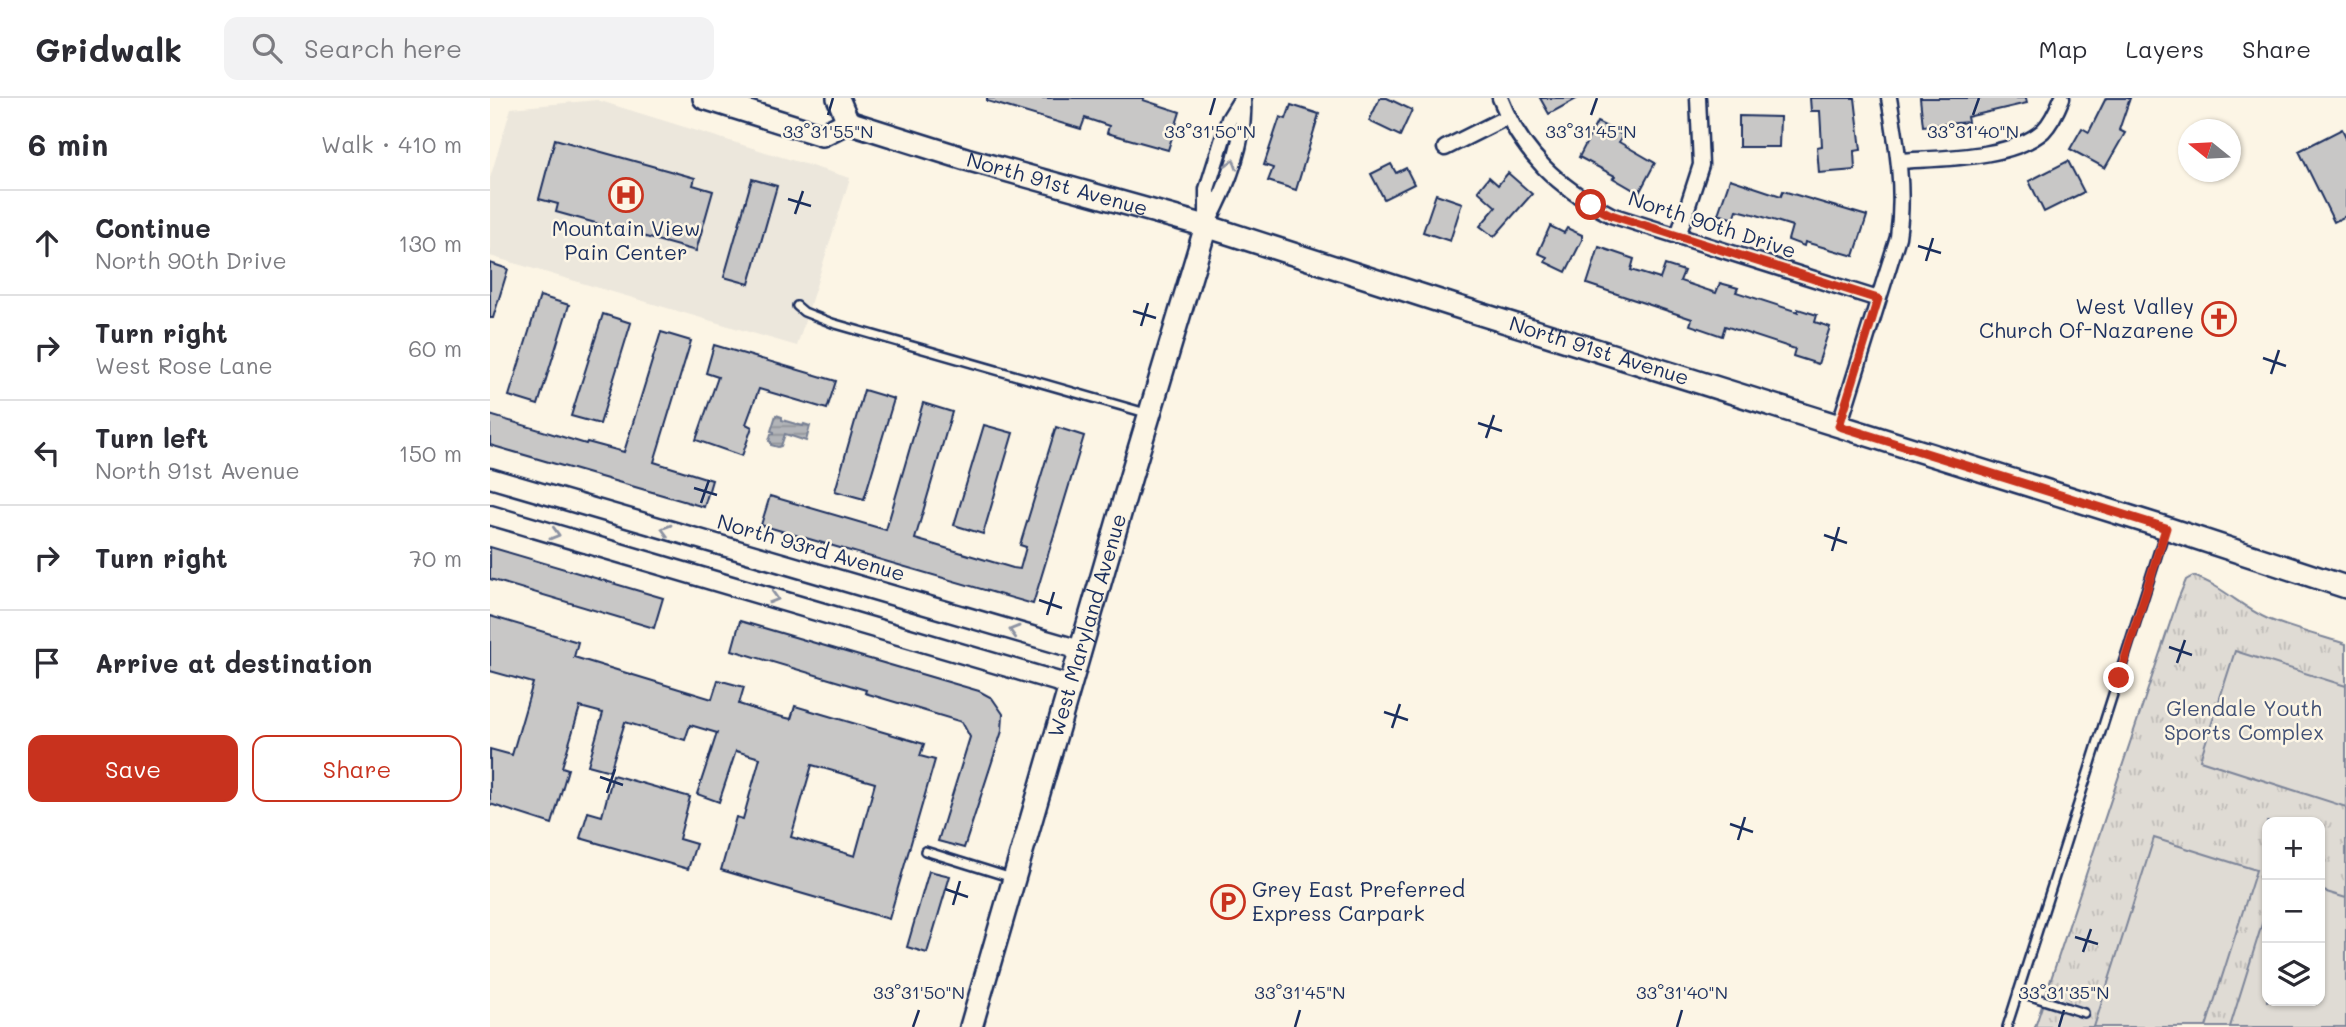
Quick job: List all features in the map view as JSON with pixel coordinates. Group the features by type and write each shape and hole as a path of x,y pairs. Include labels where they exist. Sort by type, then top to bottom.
{"main road":[{"path":"704,98 822,135 848,122 838,98"},
{"name":"North 91st Avenue","path":"848,122 978,162 1206,226 2346,587"},
{"name":"West Maryland Avenue","path":"971,1027 1069,685 1206,226"}],"street":[{"name":"West Maryland Avenue","path":"1206,226 1223,195 1239,143 1245,117 1243,98"},
{"name":"North 90th Drive","path":"1500,98 1507,117 1534,157 1550,175 1573,194 1611,215 1878,299"},
{"path":"1678,236 1701,165 1698,98"},
{"path":"1839,426 1898,237 1900,161 1889,98"},
{"path":"1900,161 1966,157 2009,150 2043,131 2062,98"},
{"path":"1445,148 1507,117"},
{"name":"North 93rd Avenue","path":"490,478 1080,650"},
{"path":"490,515 1069,685"}],"lane":[{"path":"797,306 804,312 832,323 1150,414"},
{"path":"2007,1027 2166,528"},
{"path":"925,851 1014,878"},
{"path":"2018,992 2084,1013"}],"shaded area":[{"path":"597,100 850,178 797,346 490,256 490,178 511,108"},
{"path":"776,415 782,417 782,420 810,426 806,441 785,434 781,446 771,445 769,441 771,434 774,434 771,431"}],"green space":[{"name":"Glendale Youth Sports Complex","path":"2193,576 2222,590 2268,619 2346,644 2346,1027 2035,1027 2186,580"},
{"path":"2235,651 2346,686 2346,807 2200,760"},
{"path":"2154,838 2256,870 2206,1027 2094,1027"},
{"path":"2325,892 2346,898 2346,1027 2230,1027 2262,924 2262,1006 2325,1006"}],"building":[{"path":"987,98 1144,98 1143,100 1180,112 1168,150 1107,133 1109,126 1085,118 1081,129 987,101"},
{"path":"1380,98 1387,98 1412,110 1400,136 1369,121"},
{"path":"1540,98 1578,98 1549,114"},
{"path":"1810,98 1855,98 1861,150 1854,151 1855,170 1819,173 1817,147 1822,146 1820,111 1811,111"},
{"path":"1920,98 2026,98 2027,103 1967,117 1968,122 1923,126"},
{"path":"2106,98 2130,98 2119,130 2125,133 2105,168 2070,149 2082,128 2089,132"},
{"path":"1291,105 1319,114 1296,190 1268,181 1273,168 1264,165 1280,117 1286,119"},
{"path":"1739,116 1780,117 1779,147 1739,147"},
{"path":"1597,122 1623,135 1619,142 1655,163 1639,193 1613,178 1615,176 1579,157"},
{"path":"2342,129 2346,137 2346,216 2334,222 2299,151"},
{"name":"Mountain View Pain Center","path":"555,139 695,178 693,185 713,191 696,251 556,212 558,204 539,199"},
{"path":"2068,161 2084,192 2044,212 2029,181"},
{"path":"1391,164 1396,173 1406,168 1414,184 1384,199 1371,174"},
{"path":"1508,173 1532,194 1494,237 1480,226 1496,207 1478,191 1489,177 1498,185"},
{"path":"752,179 777,186 749,284 724,277"},
{"path":"1730,179 1781,196 1783,191 1867,216 1854,256 1788,240 1792,226 1757,215 1737,210 1734,219 1718,214"},
{"path":"1436,194 1462,203 1450,241 1423,232"},
{"path":"1550,226 1564,233 1567,228 1582,235 1566,272 1545,262 1547,257 1538,253"},
{"path":"1599,247 1634,259 1631,270 1660,279 1665,265 1684,271 1680,281 1716,293 1720,283 1738,288 1736,292 1798,312 1798,309 1817,315 1815,322 1830,327 1818,364 1793,356 1795,349 1725,326 1722,336 1690,325 1692,319 1587,284"},
{"path":"490,263 508,269 493,318 490,318"},
{"path":"540,296 569,305 538,405 509,396"},
{"path":"603,314 631,323 600,424 571,416"},
{"path":"661,332 691,341 654,462 712,480 704,507 490,445 490,415 586,444 587,442 624,452"},
{"path":"714,345 836,381 827,409 759,389 746,424 752,427 742,456 696,440 718,377 706,373"},
{"path":"864,390 894,399 864,499 835,491"},
{"path":"923,403 952,412 915,539 1013,568 1020,569 1026,547 1020,545 1056,427 1084,436 1033,604 761,525 770,496 886,530"},
{"path":"984,425 1013,433 983,534 954,525"},
{"path":"490,547 663,598 654,628 490,579"},
{"path":"490,616 578,642 574,657 712,699 718,680 744,687 739,704 766,713 791,719 795,706 924,744 920,756 935,760 889,919 721,870 736,817 743,819 760,758 736,751 719,802 697,794 717,733 690,725 685,740 625,722 610,771 588,765 603,713 580,707 562,767 568,769 552,824 490,804 490,749 512,755 533,683 490,671","holes":["812,765 875,783 855,856 791,837"]},
{"path":"740,621 979,691 992,698 1003,714 1002,731 964,848 938,841 970,737 962,722 732,650"},
{"path":"613,775 690,797 679,839 696,844 688,869 580,838 588,812 602,816"},
{"path":"929,871 950,876 927,953 907,947"}],"place":[{"name":"Mountain View Pain Center","path":"626,195"},
{"name":"West Valley Church Of-Nazarene","path":"2219,319"},
{"name":"Grey East Preferred Express Carpark","path":"1228,902"}],"route":[{"path":"1591,205 1611,215 1878,299 1839,426 2166,528 2119,678"}]}
